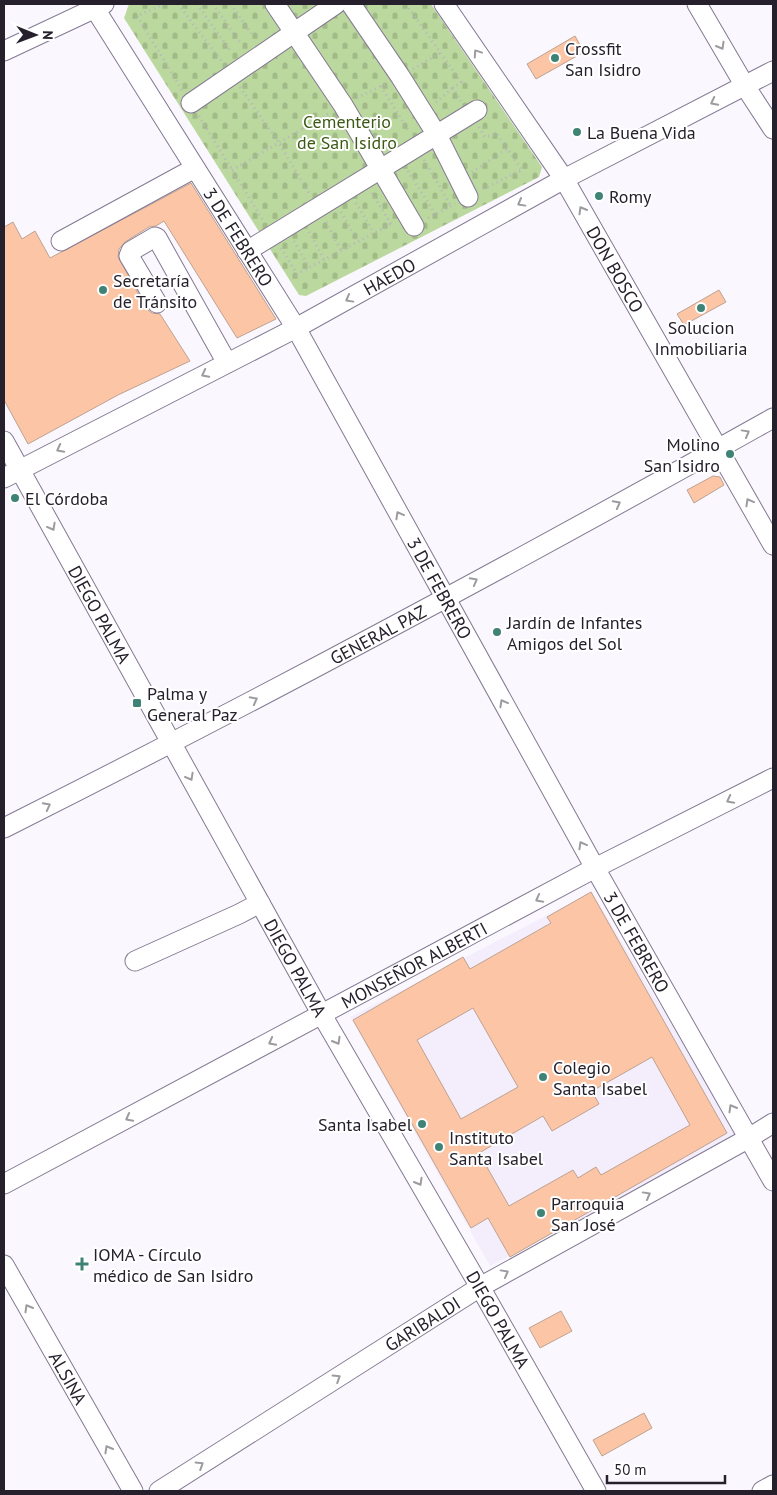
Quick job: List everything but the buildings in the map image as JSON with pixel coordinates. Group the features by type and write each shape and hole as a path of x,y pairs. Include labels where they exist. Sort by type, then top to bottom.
{"street":[{"path":"275,4 343,105 414,226"},
{"path":"191,103 336,4"},
{"path":"351,4 422,112 464,188"},
{"name":"DON BOSCO","path":"444,4 564,179 773,545"},
{"path":"697,4 745,86 773,129"},
{"path":"4,51 97,5"},
{"name":"3 DE FEBRERO","path":"97,5 195,168 296,328 595,868 773,1181"},
{"name":"HAEDO","path":"12,474 296,328 564,179 773,71"},
{"path":"248,251 477,110"},
{"path":"61,241 195,168"},
{"path":"157,303 129,256 131,251 155,237 158,238 227,363"},
{"name":"GENERAL PAZ","path":"4,828 172,744 773,418"},
{"name":"DIEGO PALMA","path":"4,441 12,474 172,744 322,1016 596,1491"},
{"name":"MONSEÑOR ALBERTI","path":"4,1184 322,1016 595,868 773,778"},
{"path":"135,961 260,903"},
{"name":"GARIBALDI","path":"159,1491 480,1287 773,1123"},
{"name":"ALSINA","path":"4,1265 132,1491"},
{"path":"762,1491 773,1485"}],"path":[{"path":"164,4 137,16 191,103 287,227 309,267"},
{"path":"178,4 232,75 279,143 341,194 391,224 394,229"},
{"path":"197,4 231,52"},
{"path":"213,4 241,44"},
{"path":"231,4 253,36"},
{"path":"422,112 453,88"},
{"path":"464,188 507,149"},
{"path":"400,157 435,214"},
{"path":"341,194 374,233"},
{"path":"341,194 358,242"},
{"path":"341,194 341,250"},
{"path":"287,227 296,274 391,224"},
{"path":"287,227 324,259"}],"shaded area":[{"name":"Colegio Santa Isabel","path":"592,892 739,1137 490,1266 350,1017"}],"green space":[{"name":"Cementerio de San Isidro","path":"129,4 431,4 542,167 539,177 306,296 299,295 124,18"}],"place":[{"name":"Crossfit San Isidro","path":"555,58"},
{"name":"La Buena Vida","path":"577,132"},
{"name":"Romy","path":"599,196"},
{"name":"Secretaría de Tránsito","path":"103,290"},
{"name":"Solucion Inmobiliaria","path":"701,308"},
{"name":"Molino San Isidro","path":"730,454"},
{"name":"El Córdoba","path":"15,498"},
{"name":"Jardín de Infantes Amigos del Sol","path":"497,632"},
{"name":"Palma y General Paz","path":"137,703"},
{"name":"Colegio Santa Isabel","path":"543,1077"},
{"name":"Santa Isabel","path":"422,1124"},
{"name":"Instituto Santa Isabel","path":"439,1147"},
{"name":"Parroquia San José","path":"541,1213"},
{"name":"IOMA - Círculo médico de San Isidro","path":"82,1264"}]}
